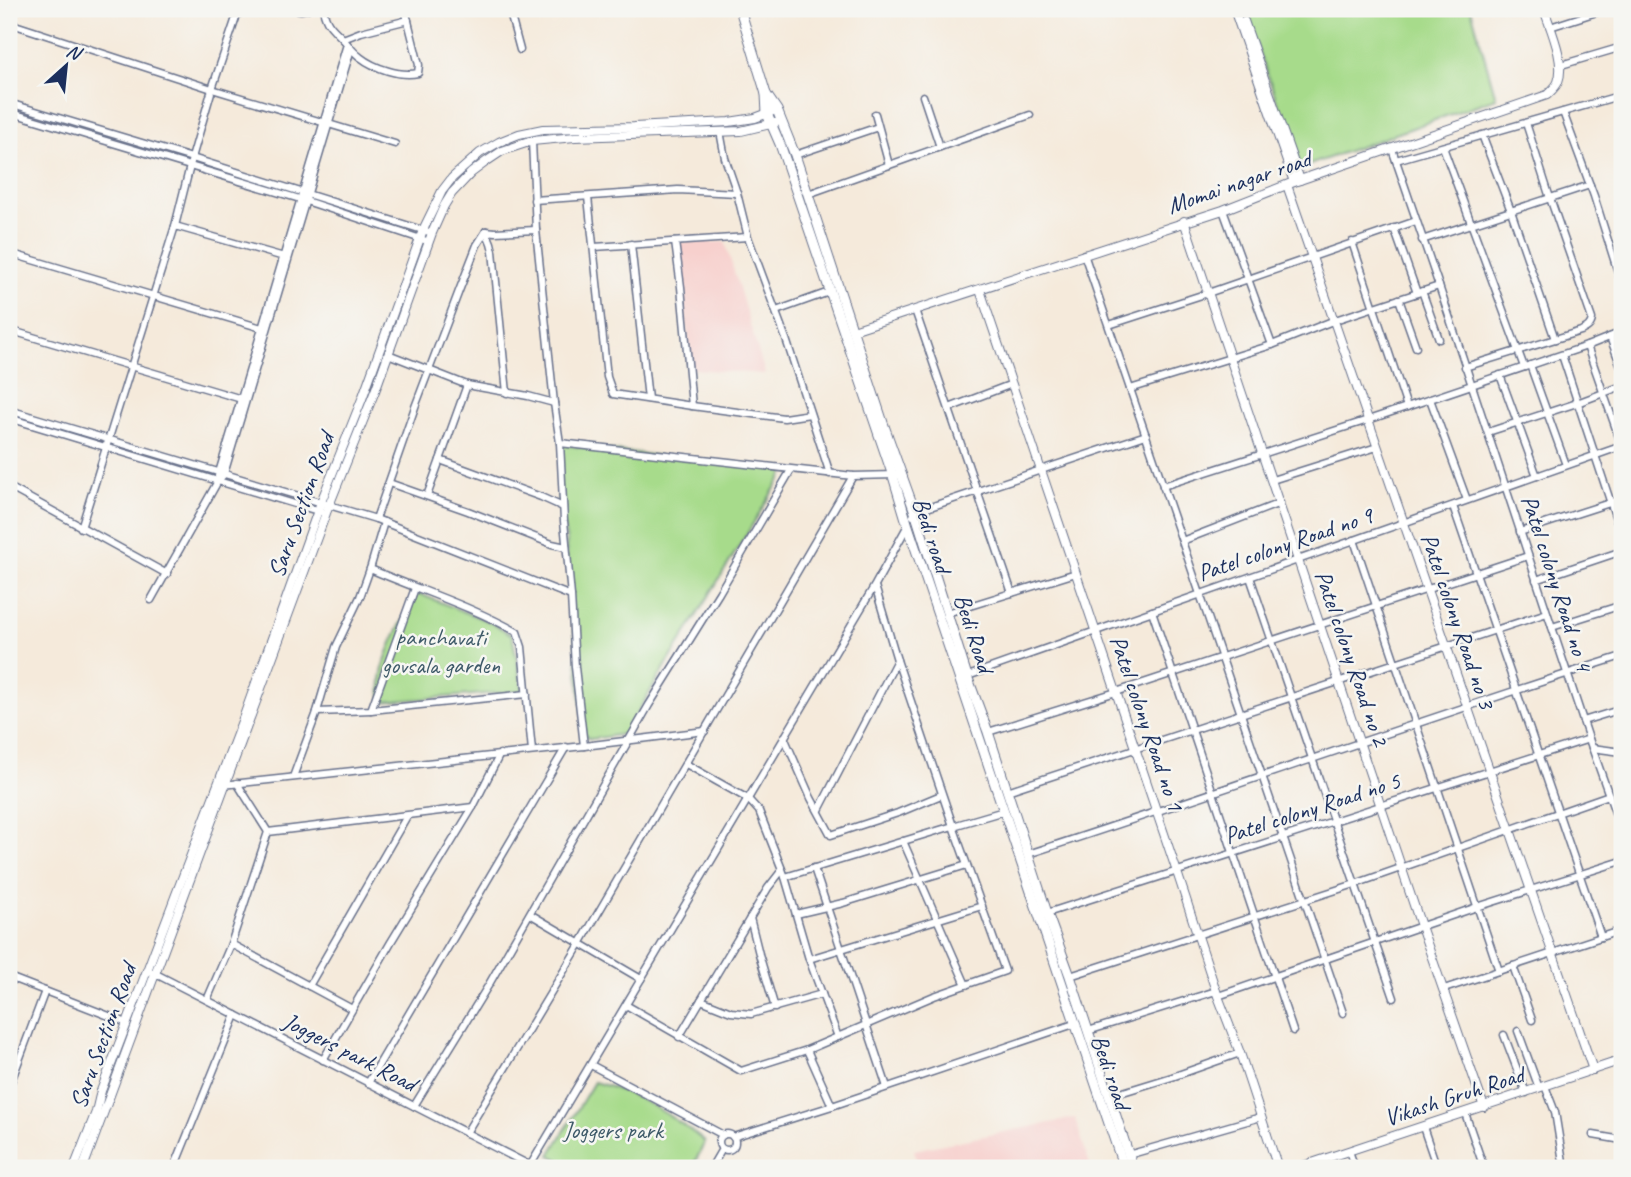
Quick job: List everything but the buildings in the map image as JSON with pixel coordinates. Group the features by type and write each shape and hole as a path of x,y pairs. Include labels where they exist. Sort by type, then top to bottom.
{"main road":[{"path":"740,9 766,94 767,114"},
{"name":"Bedi Road","path":"766,94 777,110 795,155 853,330 897,475 915,512 964,677 988,732 1133,1168"},
{"name":"Bedi road","path":"767,114 897,475 908,526 964,677 1004,810 1124,1168"}],"street":[{"path":"81,528 175,226 212,89 239,9"},
{"path":"293,9 307,9"},
{"path":"323,9 330,28 361,58 406,74 418,73 420,70"},
{"path":"405,9 420,80"},
{"path":"509,9 520,50"},
{"path":"734,9 744,23"},
{"path":"1234,9 1294,183"},
{"path":"1240,9 1294,183"},
{"path":"1544,9 1562,65 1622,47"},
{"path":"1550,27 1606,9"},
{"path":"151,600 221,473 326,124 347,44 361,32 408,20"},
{"path":"9,23 212,89 396,144"},
{"name":"Momai nagar road","path":"853,330 1223,210 1547,95 1559,82 1562,65"},
{"path":"1395,160 1622,95"},
{"path":"923,96 940,147"},
{"path":"9,103 192,158 426,236"},
{"name":"Saru Section Road","path":"324,508 375,391 442,191 452,178 480,153 519,134 543,129 730,122 777,110"},
{"path":"9,112 190,166 304,196"},
{"path":"1563,112 1622,285"},
{"path":"875,114 890,165"},
{"path":"808,194 1030,116"},
{"name":"Saru Section Road","path":"83,1168 152,971 362,399 426,236 452,193 471,173 502,151 532,141 741,131 782,122"},
{"path":"1465,367 1589,327 1592,318 1526,123"},
{"path":"795,155 878,127"},
{"path":"720,131 748,237 776,311 830,474"},
{"path":"1482,135 1555,339"},
{"path":"532,141 536,230 560,443 575,667 584,746"},
{"path":"1443,146 1518,351 1547,412 1566,466"},
{"name":"Patel colony Road no 4","path":"1392,149 1622,832"},
{"name":"Patel colony Road no 3","path":"1294,183 1311,256 1592,1070"},
{"path":"1422,240 1590,185"},
{"path":"534,200 678,190 737,193"},
{"path":"588,197 607,377 613,394 784,418 810,414"},
{"path":"1223,210 1272,345"},
{"name":"Patel colony Road no 2","path":"1184,221 1484,1107"},
{"path":"1109,325 1416,221"},
{"path":"175,226 286,258"},
{"path":"1394,228 1439,339"},
{"path":"486,231 536,230"},
{"path":"376,519 429,370 477,245 486,231"},
{"path":"486,231 493,251 507,393"},
{"path":"594,247 748,237"},
{"path":"675,242 692,407"},
{"path":"1352,242 1407,407"},
{"path":"631,244 648,399"},
{"path":"9,253 265,328"},
{"path":"1084,254 1343,1013"},
{"path":"1130,389 1272,345 1335,320 1439,286"},
{"name":"Patel colony Road no 1","path":"980,290 1278,1168"},
{"path":"776,311 829,292"},
{"path":"1399,299 1416,347"},
{"path":"915,310 1012,593"},
{"path":"9,330 244,399"},
{"path":"1163,486 1562,355 1622,332"},
{"path":"1611,337 1622,369"},
{"path":"1587,346 1622,446"},
{"path":"388,354 467,386 554,403"},
{"path":"1562,355 1622,537"},
{"path":"1500,375 1537,476"},
{"path":"950,408 1012,384"},
{"path":"427,496 467,386"},
{"path":"1488,432 1577,404 1622,386"},
{"path":"1430,399 1467,500"},
{"path":"9,411 221,473 324,508"},
{"path":"9,418 218,481 376,519 571,596"},
{"path":"533,1167 641,979 875,585 915,512 1146,435"},
{"path":"560,443 830,474 897,475"},
{"name":"Patel colony Road no 9","path":"964,677 1622,446"},
{"path":"1272,480 1377,447"},
{"path":"440,460 563,507"},
{"path":"414,1106 791,470"},
{"path":"466,1133 580,944 853,476"},
{"path":"389,483 566,547"},
{"path":"9,487 167,574"},
{"path":"1520,532 1622,499"},
{"path":"1182,541 1280,503"},
{"path":"1453,506 1601,937"},
{"path":"293,777 337,647 370,569 384,522"},
{"path":"1354,540 1499,971"},
{"path":"1536,580 1622,551"},
{"path":"988,732 1528,556"},
{"path":"370,569 490,617 517,632 522,647 532,751"},
{"path":"947,613 1076,573"},
{"path":"1250,577 1394,998"},
{"path":"626,1005 741,1071 807,1050 934,996 1005,971 941,795 875,585"},
{"path":"371,710 415,588"},
{"path":"1552,627 1622,605"},
{"path":"1152,611 1293,1031"},
{"path":"1007,791 1547,613"},
{"path":"1028,854 1622,656"},
{"path":"819,810 897,660"},
{"path":"317,712 371,710 527,694"},
{"path":"1583,721 1622,709"},
{"path":"222,785 705,731"},
{"path":"784,737 831,835 898,813 941,795"},
{"name":"Patel colony Road no 5","path":"1047,913 1589,739"},
{"path":"368,1083 566,747"},
{"path":"1592,748 1622,752"},
{"path":"323,1060 473,807 500,754"},
{"path":"686,764 748,799 759,811 785,877 809,959 838,1037"},
{"path":"237,783 268,832"},
{"path":"1070,976 1355,884 1609,795"},
{"path":"268,832 473,807"},
{"path":"785,877 1004,810"},
{"path":"309,986 407,816"},
{"path":"207,1000 231,944 268,832"},
{"path":"903,841 967,985"},
{"path":"1088,1031 1275,976 1530,889 1622,862"},
{"path":"796,914 827,908 967,865"},
{"path":"814,868 887,1087"},
{"path":"679,1037 768,888 782,870"},
{"path":"809,959 982,906"},
{"path":"530,914 641,979"},
{"path":"750,918 775,1008"},
{"path":"1444,989 1622,930"},
{"path":"231,944 352,1009"},
{"path":"1513,966 1532,1020"},
{"name":"Saru Section Road","path":"74,1168 127,1023 152,971"},
{"name":"Joggers park Road","path":"152,971 533,1167"},
{"path":"9,977 127,1023"},
{"path":"9,1087 45,991"},
{"path":"701,1000 738,1014 751,1014 822,993"},
{"path":"174,1168 236,1014"},
{"path":"733,1138 1085,1020"},
{"path":"1518,1031 1555,1112 1563,1168"},
{"path":"1504,1035 1526,1093"},
{"path":"807,1050 832,1106"},
{"path":"1110,1096 1240,1053"},
{"name":"Vikash Gruh Road","path":"1297,1168 1622,1060"},
{"path":"591,1065 723,1135 729,1135 735,1142 732,1149 722,1149"},
{"path":"1465,1114 1484,1168"},
{"path":"1128,1155 1261,1117"},
{"path":"1423,1127 1437,1168"},
{"path":"722,1149 719,1142 723,1135"},
{"path":"1593,1135 1622,1140"},
{"path":"711,1168 722,1149"},
{"path":"1349,1151 1355,1168"}],"shaded area":[{"path":"676,242 725,242 765,374 692,369"},
{"path":"1075,1118 1091,1168 920,1168 914,1150"}],"green space":[{"path":"1244,9 1471,9 1496,98 1301,168"},
{"path":"563,445 786,470 624,734 592,739 584,733 567,542 558,500"},
{"name":"panchavati govsala garden","path":"417,593 490,622 512,635 523,691 382,702 385,660"},
{"name":"Joggers park","path":"594,1082 653,1106 705,1142 692,1168 575,1168 550,1155"}]}
